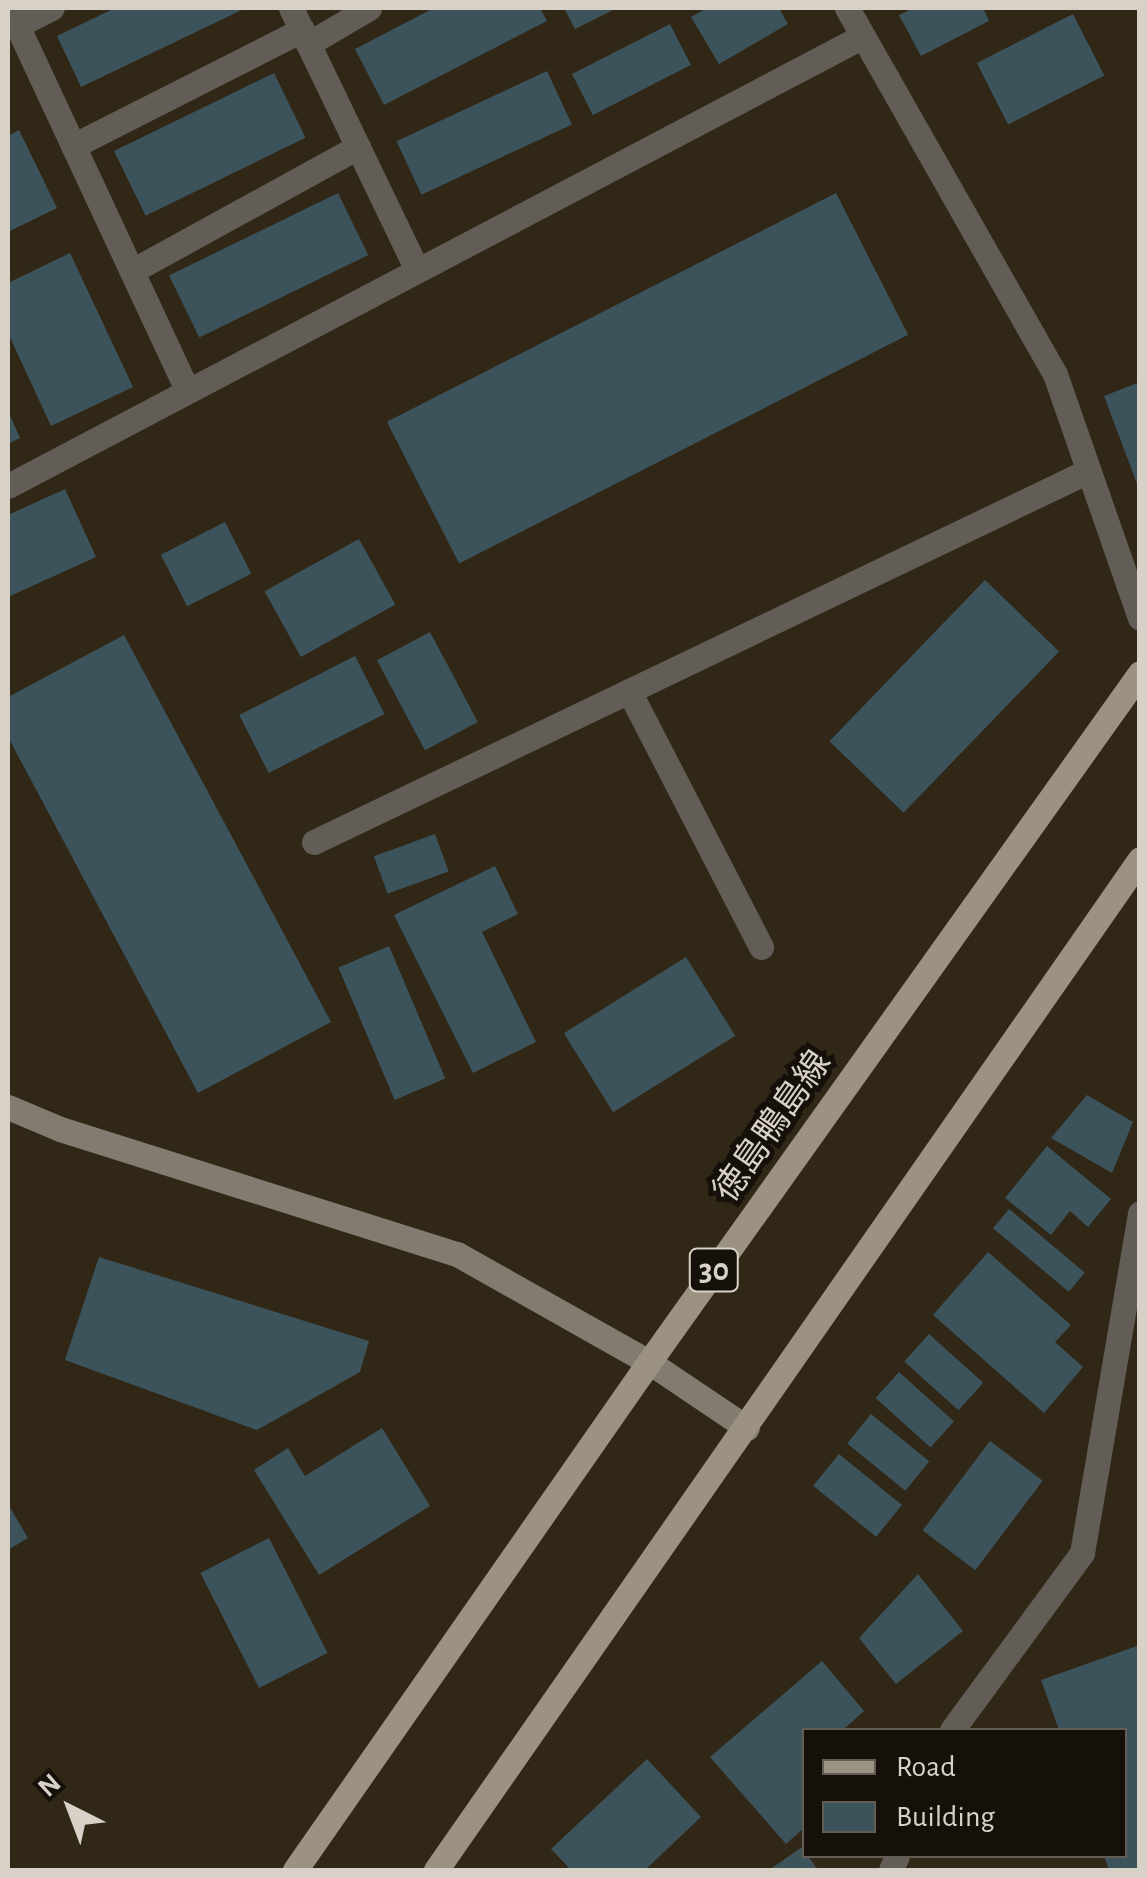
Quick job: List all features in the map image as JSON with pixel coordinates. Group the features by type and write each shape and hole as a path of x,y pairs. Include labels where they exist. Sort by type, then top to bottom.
{"main road":[{"name":"徳島鴨島線","path":"295,1870 649,1362 1140,673"},
{"path":"436,1870 1140,859"}],"street":[{"path":"52,8 14,16 187,390"},
{"path":"74,146 300,27 370,8"},
{"path":"847,8 1055,374 1140,618"},
{"path":"300,27 416,268"},
{"path":"8,486 863,36"},
{"path":"132,271 358,147"},
{"path":"314,842 1088,471"},
{"path":"630,691 762,946"},
{"path":"8,1107 60,1129 457,1254 649,1362 746,1428"},
{"path":"953,1728 1082,1554 1140,1213"}],"building":[{"path":"115,8 246,8 81,87 57,36"},
{"path":"434,8 540,8 547,21 384,105 355,49"},
{"path":"564,8 617,8 575,29"},
{"path":"707,8 779,8 788,24 719,64 691,17"},
{"path":"914,8 983,8 989,21 921,56 899,15"},
{"path":"1073,14 1104,75 1008,125 977,63"},
{"path":"670,24 691,65 593,115 572,74"},
{"path":"547,71 572,124 421,195 397,141"},
{"path":"274,73 306,138 146,216 114,151"},
{"path":"19,130 57,208 8,232 8,136"},
{"path":"338,193 368,255 199,337 169,275"},
{"path":"836,193 908,335 459,563 387,422"},
{"path":"70,253 133,387 51,426 8,333 8,283"},
{"path":"1140,382 1140,489 1139,489 1104,396"},
{"path":"8,411 20,438 8,444"},
{"path":"65,489 96,557 8,597 8,515"},
{"path":"225,522 251,574 187,606 161,555"},
{"path":"359,539 395,605 301,657 265,591"},
{"path":"985,580 1059,652 903,813 829,741"},
{"path":"430,632 478,722 425,750 377,660"},
{"path":"124,635 331,1022 198,1093 8,737 8,697"},
{"path":"355,656 385,714 269,773 239,715"},
{"path":"435,834 449,872 388,894 374,856"},
{"path":"495,866 518,914 482,932 536,1042 473,1073 394,915"},
{"path":"389,946 445,1079 395,1100 338,967"},
{"path":"686,957 735,1036 613,1112 564,1033"},
{"path":"1087,1095 1133,1122 1112,1173 1051,1138"},
{"path":"1047,1146 1111,1199 1088,1227 1070,1211 1051,1235 1005,1198"},
{"path":"1009,1209 1085,1273 1069,1292 993,1228"},
{"path":"988,1252 1071,1325 1055,1342 1083,1367 1044,1413 933,1315"},
{"path":"99,1257 369,1341 360,1372 257,1430 65,1360"},
{"path":"929,1334 983,1383 958,1410 904,1361"},
{"path":"899,1372 954,1422 931,1448 876,1398"},
{"path":"871,1414 929,1461 905,1491 847,1444"},
{"path":"382,1428 430,1506 319,1575 254,1470 288,1448 305,1476"},
{"path":"990,1441 1043,1481 975,1570 923,1530"},
{"path":"839,1454 902,1505 876,1537 813,1486"},
{"path":"8,1504 28,1538 8,1550"},
{"path":"269,1538 328,1653 259,1688 200,1573"},
{"path":"918,1574 963,1631 896,1684 859,1638"},
{"path":"1140,1645 1140,1870 1109,1870 1105,1858 1127,1858 1127,1728 1058,1728 1041,1680"},
{"path":"822,1661 864,1711 845,1728 802,1728 802,1830 786,1844 710,1757"},
{"path":"647,1759 701,1817 645,1870 571,1870 551,1849"},
{"path":"802,1847 802,1858 810,1858 818,1870 769,1870"}]}
